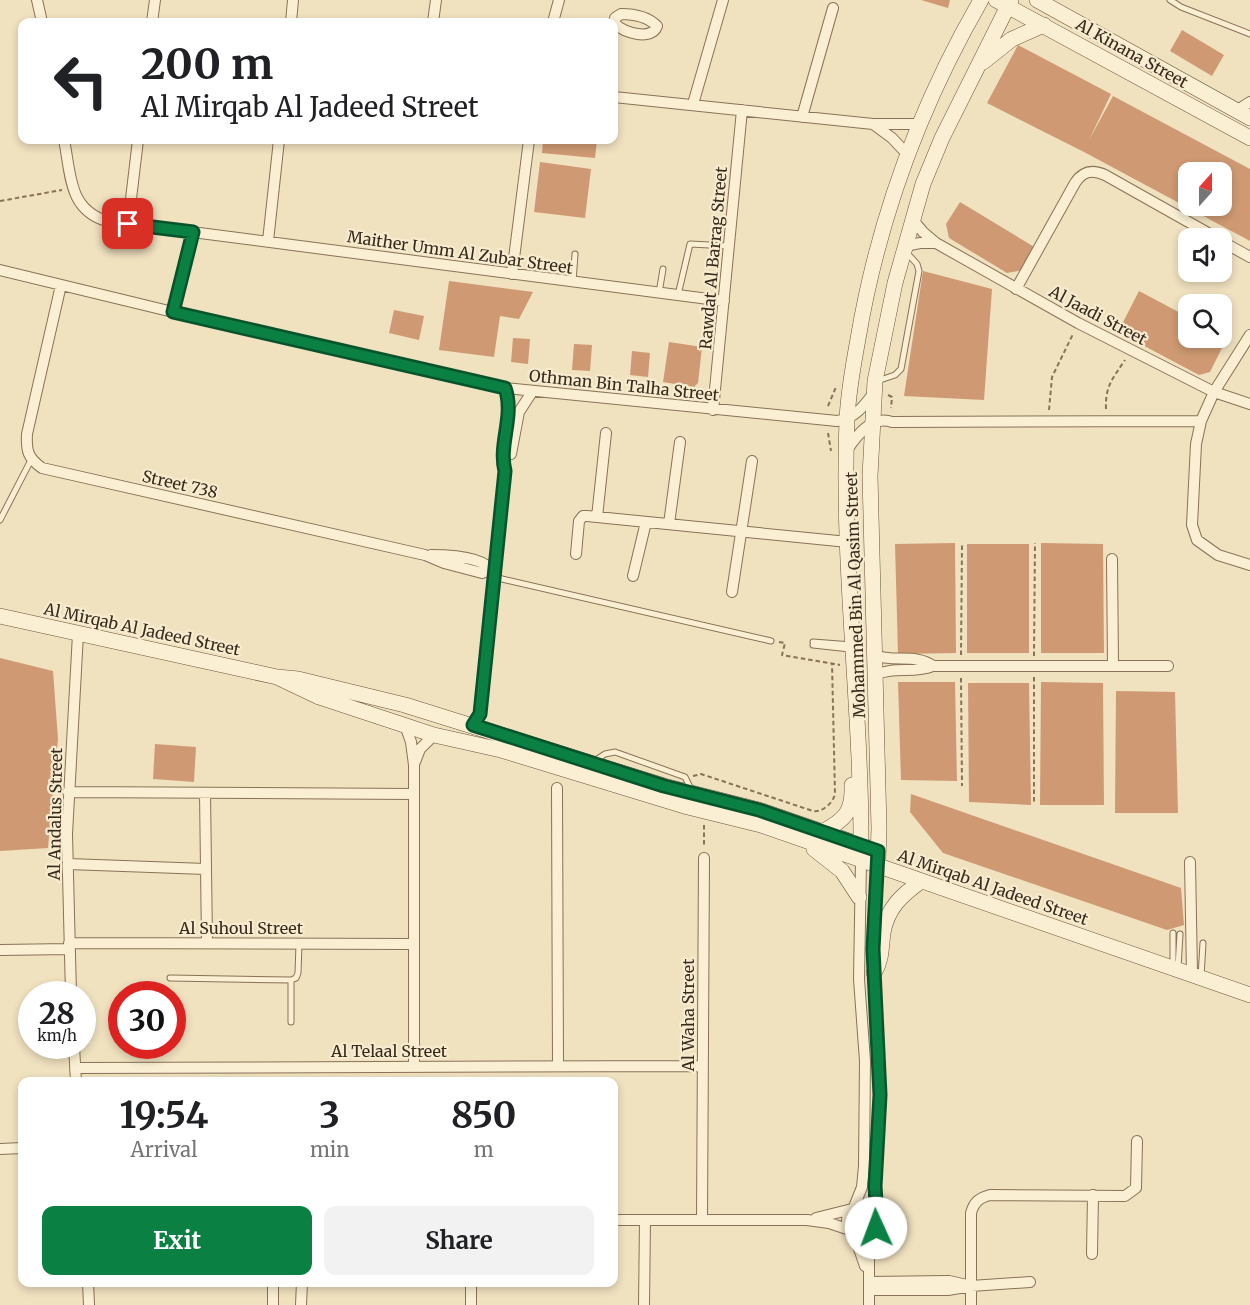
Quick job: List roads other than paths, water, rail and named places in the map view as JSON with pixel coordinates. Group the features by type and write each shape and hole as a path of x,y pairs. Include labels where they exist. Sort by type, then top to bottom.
{"street":[{"path":"37,0 41,18"},
{"path":"153,18 155,0"},
{"path":"291,18 293,0"},
{"path":"434,18 436,0"},
{"path":"554,18 559,0"},
{"path":"693,104 723,0"},
{"name":"Mohammed Bin Al Qasim Street","path":"853,1208 862,1188 864,1166 865,1061 859,996 861,853 858,735 848,542 847,419 849,398 862,312 886,218 921,124 946,67 981,0"},
{"name":"Al Kinana Street","path":"1037,0 1250,118"},
{"path":"1053,0 1075,20"},
{"name":"Mohammed Bin Al Qasim Street","path":"876,1214 875,1186 880,1095 873,925 878,858 870,476 874,387 887,316 923,184 1005,2"},
{"name":"Al Kinana Street","path":"1005,2 1250,138"},
{"path":"802,117 833,8"},
{"path":"976,68 1012,39 1044,25"},
{"path":"618,97 873,124 921,124"},
{"path":"1236,111 1250,102"},
{"name":"Rawdat Al Barrag Street","path":"714,410 742,110"},
{"path":"873,124 892,138 908,155"},
{"name":"Maither Umm Al Zubar Street","path":"65,144 77,200 84,210 95,218 724,301"},
{"path":"128,224 138,144"},
{"path":"268,241 279,144"},
{"path":"512,274 529,144"},
{"path":"1016,289 1075,183 1088,171 1097,171 1105,175 1199,228"},
{"name":"Al Jaadi Street","path":"912,219 936,243 1078,323 1214,392 1250,404"},
{"path":"173,312 193,232"},
{"path":"904,247 920,243 936,243"},
{"path":"1232,247 1250,257"},
{"name":"Othman Bin Talha Street","path":"0,270 505,388 714,410 827,418 837,421 847,419"},
{"path":"31,460 26,449 27,434 61,285"},
{"path":"1250,335 1214,392 1201,421 1196,444 1192,525 1197,540 1218,555 1250,565"},
{"path":"847,419 866,404 874,387"},
{"path":"372,714 392,713 452,728 473,725 480,714 505,471 503,460 509,411 505,388"},
{"path":"505,471 510,462 519,412 532,392"},
{"path":"827,418 849,398"},
{"path":"847,450 858,435 872,423 881,420 892,422 1201,421"},
{"path":"871,440 876,433 892,422"},
{"path":"597,517 606,434"},
{"path":"669,524 680,442"},
{"name":"Street 738","path":"31,460 42,468 53,471 425,555 484,562 494,569"},
{"path":"732,592 753,461"},
{"path":"576,554 581,518 588,516 848,542"},
{"path":"633,576 646,522"},
{"path":"1112,559 1113,666"},
{"name":"Al Mirqab Al Jadeed Street","path":"0,616 277,677 298,679 395,702 694,795 759,810 822,832 861,853"},
{"name":"Al Andalus Street","path":"70,981 68,792 78,634"},
{"path":"874,655 884,658 918,659 933,666"},
{"path":"875,675 888,670 920,669 933,666 1168,666"},
{"name":"Al Mirqab Al Jadeed Street","path":"277,677 320,697 434,735 501,750 704,811 743,820 800,839 878,858 921,881 1250,995"},
{"path":"405,725 411,742 414,765 414,1066"},
{"path":"414,765 420,749 434,735"},
{"path":"822,832 842,819 850,807 852,752 858,735"},
{"path":"557,788 558,1066"},
{"path":"68,792 414,794"},
{"path":"205,793 207,944"},
{"path":"800,839 842,871 859,897"},
{"name":"Al Waha Street","path":"702,1220 704,858"},
{"path":"1186,972 1190,862"},
{"path":"68,864 206,869"},
{"path":"874,973 880,961 883,930 889,914 901,897 921,881"},
{"name":"Al Suhoul Street","path":"0,950 69,946 207,944 414,944"},
{"path":"75,1059 76,1077"},
{"name":"Al Telaal Street","path":"75,1068 703,1066"},
{"path":"971,1305 971,1213 973,1206 980,1198 990,1195 1125,1196 1136,1188 1137,1141"},
{"path":"0,1149 18,1148"},
{"path":"1092,1254 1093,1195"},
{"path":"807,1220 864,1206 869,1207 876,1214 877,1223 870,1248 869,1305"},
{"path":"853,1208 846,1222 861,1251 869,1284"},
{"path":"618,1220 807,1220 829,1223 864,1236 874,1232"},
{"path":"644,1305 645,1220"},
{"path":"869,1284 948,1290 1030,1282"},
{"path":"88,1287 89,1305"},
{"path":"273,1287 273,1305"},
{"path":"301,1305 302,1287"},
{"path":"471,1287 471,1305"}],"lane":[{"path":"1170,0 1181,7 1250,34"},
{"path":"678,295 690,244 729,246"},
{"path":"874,387 901,369 919,271 917,264 904,247"},
{"path":"573,282 575,254"},
{"path":"659,293 663,269"},
{"path":"0,520 31,460"},
{"path":"494,569 502,579 771,641"},
{"path":"813,643 853,647"},
{"path":"591,763 605,754 615,752 685,777 694,795"},
{"path":"1173,933 1186,972"},
{"path":"1180,934 1186,972"},
{"path":"1186,972 1203,943"},
{"path":"170,978 291,980 296,978 298,973 299,944"},
{"path":"291,980 291,1022"}]}
